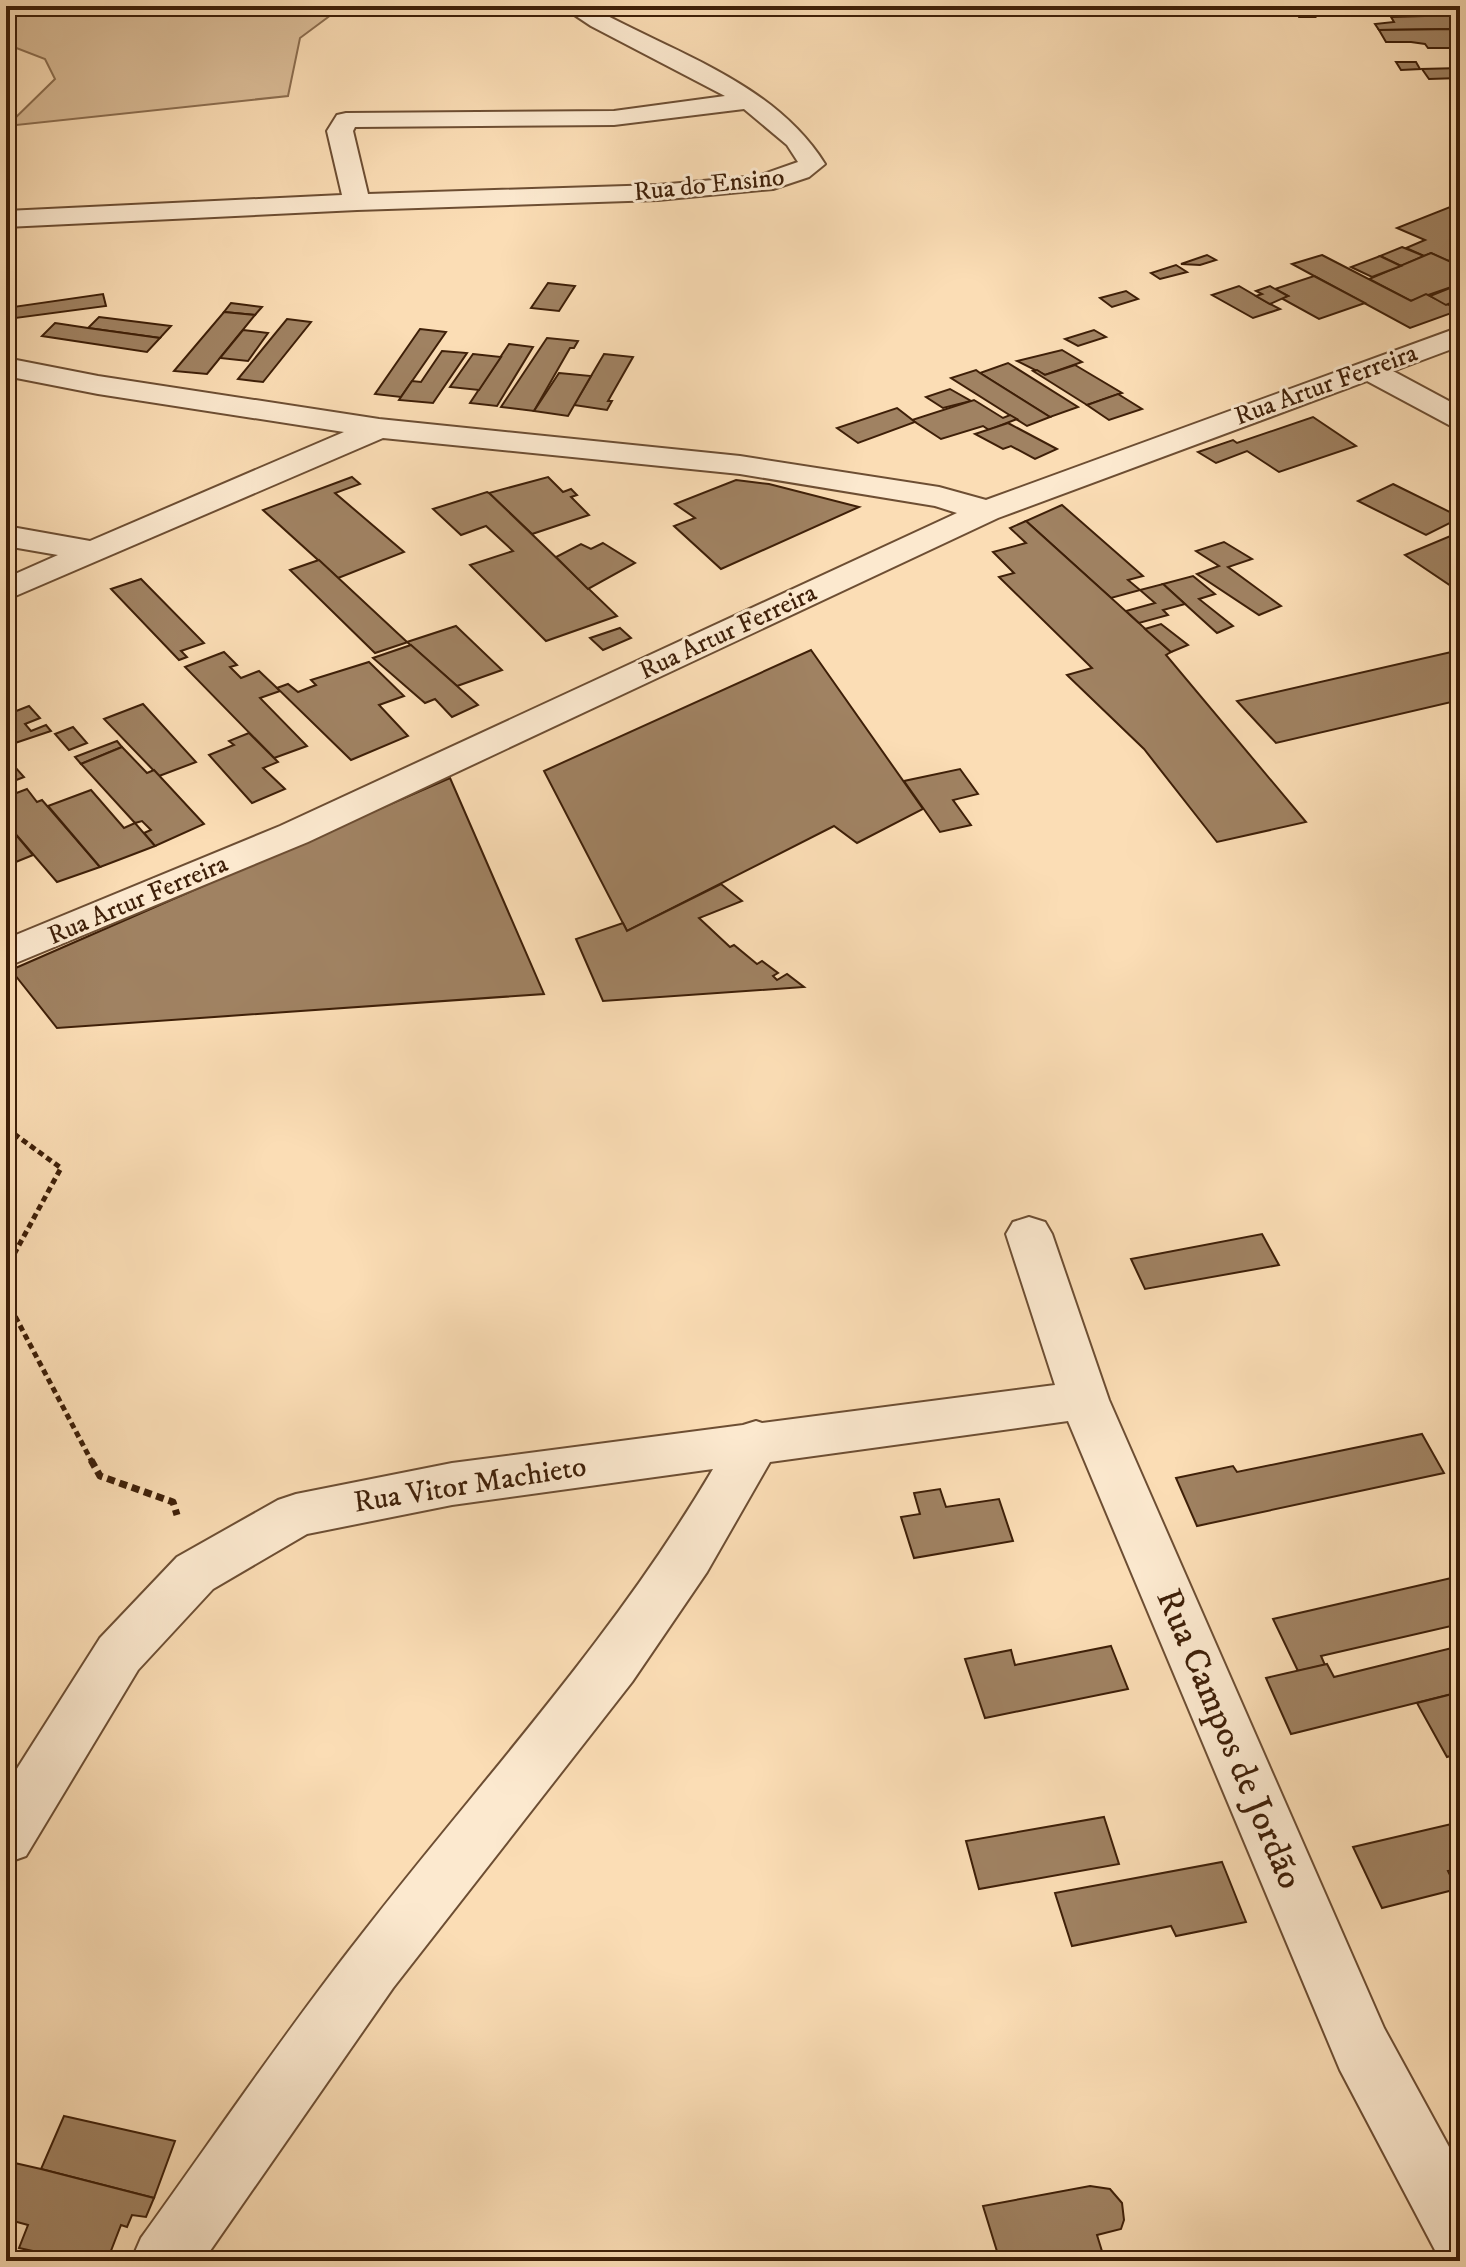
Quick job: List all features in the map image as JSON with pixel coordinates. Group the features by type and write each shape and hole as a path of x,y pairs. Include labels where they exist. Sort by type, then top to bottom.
{"street":[{"name":"Rua do Ensino","path":"357,202 646,194 748,185 797,175 812,164 806,148 782,123 708,76 631,40 572,6"},
{"path":"6,219 357,202 340,131 346,120 614,118 746,101"},
{"name":"Rua Artur Ferreira","path":"6,954 294,834 987,511 1460,336"},
{"path":"6,367 98,385 379,428 740,465 939,497 987,511"},
{"path":"1369,370 1453,411"},
{"path":"6,590 379,428"},
{"path":"6,536 95,552"},
{"name":"Rua Campos de Jordão","path":"1029,1234 1084,1400 1362,2049 1460,2231"},
{"name":"Rua Vitor Machieto","path":"6,1837 119,1654 195,1573 296,1515 452,1484 756,1441 1084,1400"},
{"path":"164,2261 372,1968 613,1665 689,1557 756,1441"}],"path":[{"path":"6,1128 61,1168 6,1269"},
{"path":"6,1299 100,1476 173,1502 195,1573"}],"shaded area":[{"path":"6,6 343,6 300,38 288,96 7,126 55,79 45,59 6,44"}],"building":[{"path":"1293,6 1328,6 1331,11 1319,11 1320,14 1313,14 1315,17 1299,17"},
{"path":"1458,15 1460,29 1379,30 1375,24 1394,22 1391,17"},
{"path":"1455,29 1460,44 1452,44 1454,48 1386,42 1379,30"},
{"path":"1396,62 1416,62 1420,69 1401,70"},
{"path":"1460,68 1460,78 1429,79 1422,69"},
{"path":"1450,207 1460,212 1460,257 1448,261 1431,253 1424,256 1406,248 1425,240 1397,228"},
{"path":"1402,247 1424,256 1401,266 1380,256"},
{"path":"1431,253 1460,266 1460,284 1411,301 1369,279"},
{"path":"1207,255 1216,260 1200,265 1181,264"},
{"path":"1322,255 1411,301 1426,294 1460,310 1410,328 1292,264"},
{"path":"1380,256 1401,266 1372,277 1351,267"},
{"path":"1176,265 1187,272 1160,279 1151,273"},
{"path":"1314,276 1365,303 1319,319 1281,298 1288,296 1275,289"},
{"path":"548,283 575,286 559,311 531,308"},
{"path":"1460,284 1460,299 1446,305 1430,296"},
{"path":"1239,286 1280,309 1253,318 1212,295"},
{"path":"1270,286 1288,296 1270,304 1256,296 1262,294 1256,291"},
{"path":"1126,291 1138,299 1112,307 1100,298"},
{"path":"103,294 106,306 8,319 6,313 6,308"},
{"path":"231,303 262,307 255,315 224,312"},
{"path":"224,312 255,315 207,374 174,371"},
{"path":"99,317 171,326 160,338 88,328"},
{"path":"287,319 311,322 263,382 238,379"},
{"path":"55,323 160,338 147,352 42,336"},
{"path":"420,329 446,332 401,397 375,394"},
{"path":"243,330 268,333 248,361 220,358"},
{"path":"1094,330 1106,337 1078,346 1065,339"},
{"path":"547,338 578,341 574,348 570,348 534,411 501,407"},
{"path":"509,344 533,347 497,406 470,403"},
{"path":"1062,350 1082,362 1045,375 1017,361"},
{"path":"442,351 467,353 433,403 399,400 412,381 421,382"},
{"path":"473,354 501,357 479,390 450,387"},
{"path":"604,354 633,357 608,401 612,401 607,410 574,405"},
{"path":"1008,363 1078,407 1050,417 980,373"},
{"path":"1075,365 1122,393 1087,405 1033,371 1045,375"},
{"path":"976,370 1050,417 1027,426 951,378"},
{"path":"559,373 591,376 568,416 534,411"},
{"path":"950,389 971,401 943,408 926,397"},
{"path":"1118,394 1142,409 1109,420 1087,405"},
{"path":"974,400 1003,418 1010,415 1017,419 989,430 983,426 941,439 912,420"},
{"path":"897,408 915,422 858,443 837,428"},
{"path":"1313,417 1356,446 1279,472 1247,451 1216,463 1198,452 1233,440 1237,443"},
{"path":"1008,423 1057,449 1035,459 1011,446 1003,449 975,434"},
{"path":"352,477 360,484 335,493 404,552 338,578 263,510"},
{"path":"548,477 563,492 571,489 577,495 571,497 589,515 532,534 489,493"},
{"path":"736,480 769,484 859,507 721,569 674,526 695,518 675,504"},
{"path":"1393,484 1460,518 1426,535 1358,501"},
{"path":"487,492 617,616 546,641 470,565 513,551 486,526 461,535 433,509"},
{"path":"1062,505 1143,576 1128,580 1140,590 1111,598 1026,521"},
{"path":"1026,521 1171,652 1166,655 1306,822 1217,842 1144,749 1067,675 1092,668 999,577 1014,573 993,552 1026,543 1010,528"},
{"path":"1460,532 1460,592 1405,555"},
{"path":"1224,542 1252,559 1228,567 1281,606 1259,615 1197,574 1219,566 1196,551"},
{"path":"603,543 635,563 588,589 556,557 581,544 591,549"},
{"path":"319,560 408,642 375,653 290,570"},
{"path":"1193,576 1215,594 1199,599 1233,626 1217,633 1163,584"},
{"path":"141,579 204,643 181,651 187,657 179,660 111,589"},
{"path":"1163,584 1185,604 1163,610 1168,615 1139,623 1126,611 1155,603 1140,590"},
{"path":"1161,624 1188,645 1171,652 1145,629"},
{"path":"456,626 502,670 457,686 407,642"},
{"path":"620,628 631,638 603,650 590,638"},
{"path":"411,645 478,705 452,717 435,699 425,703 373,658"},
{"path":"811,650 923,809 857,843 834,826 627,931 544,771"},
{"path":"1460,650 1460,700 1276,743 1237,701"},
{"path":"224,652 237,665 230,667 241,678 259,671 280,691 260,698 307,746 274,758 185,667"},
{"path":"369,662 404,696 379,705 408,736 351,760 277,688 288,684 298,692 316,685 311,680"},
{"path":"143,704 196,762 159,776 104,719"},
{"path":"29,706 40,718 25,724 31,731 46,725 51,731 6,746 6,715"},
{"path":"73,727 87,743 69,750 55,734"},
{"path":"249,733 278,762 263,768 285,789 252,803 209,755 234,745 229,741"},
{"path":"117,741 122,747 81,764 75,757"},
{"path":"122,747 147,773 154,770 204,824 155,846 144,833 151,830 142,821 135,823 81,764"},
{"path":"6,757 24,777 6,784"},
{"path":"960,769 978,794 953,800 971,825 940,832 904,781"},
{"path":"450,778 544,994 57,1028 11,970"},
{"path":"27,789 37,802 42,800 100,867 57,882 6,823 6,797"},
{"path":"91,790 124,828 135,823 155,846 100,867 48,806"},
{"path":"6,823 33,855 6,866"},
{"path":"721,884 742,901 699,918 730,947 734,945 757,964 762,961 778,973 773,976 777,980 787,974 804,987 603,1001 576,939 623,923 627,931"},
{"path":"1262,1234 1279,1265 1145,1289 1131,1259"},
{"path":"1422,1434 1444,1473 1197,1526 1176,1478 1233,1466 1237,1472"},
{"path":"940,1489 946,1507 999,1499 1013,1541 914,1558 901,1517 920,1514 914,1493"},
{"path":"1460,1576 1460,1624 1321,1656 1325,1665 1298,1671 1273,1619"},
{"path":"1111,1646 1128,1689 985,1718 965,1659 1011,1650 1015,1665"},
{"path":"1460,1646 1460,1692 1291,1734 1266,1678 1327,1664 1334,1677"},
{"path":"1460,1692 1460,1753 1447,1757 1417,1703"},
{"path":"1104,1817 1119,1864 979,1889 966,1841"},
{"path":"1460,1822 1460,1869 1448,1871 1457,1889 1382,1908 1353,1847"},
{"path":"1222,1862 1246,1922 1176,1936 1171,1926 1072,1946 1055,1893"},
{"path":"64,2116 175,2141 154,2198 41,2169"},
{"path":"6,2161 154,2198 146,2217 132,2215 127,2227 121,2225 107,2261 79,2261 19,2248 28,2225 6,2219"},
{"path":"1090,2186 1110,2189 1122,2203 1124,2220 1121,2229 1097,2235 1105,2261 1000,2261 983,2206"}]}
